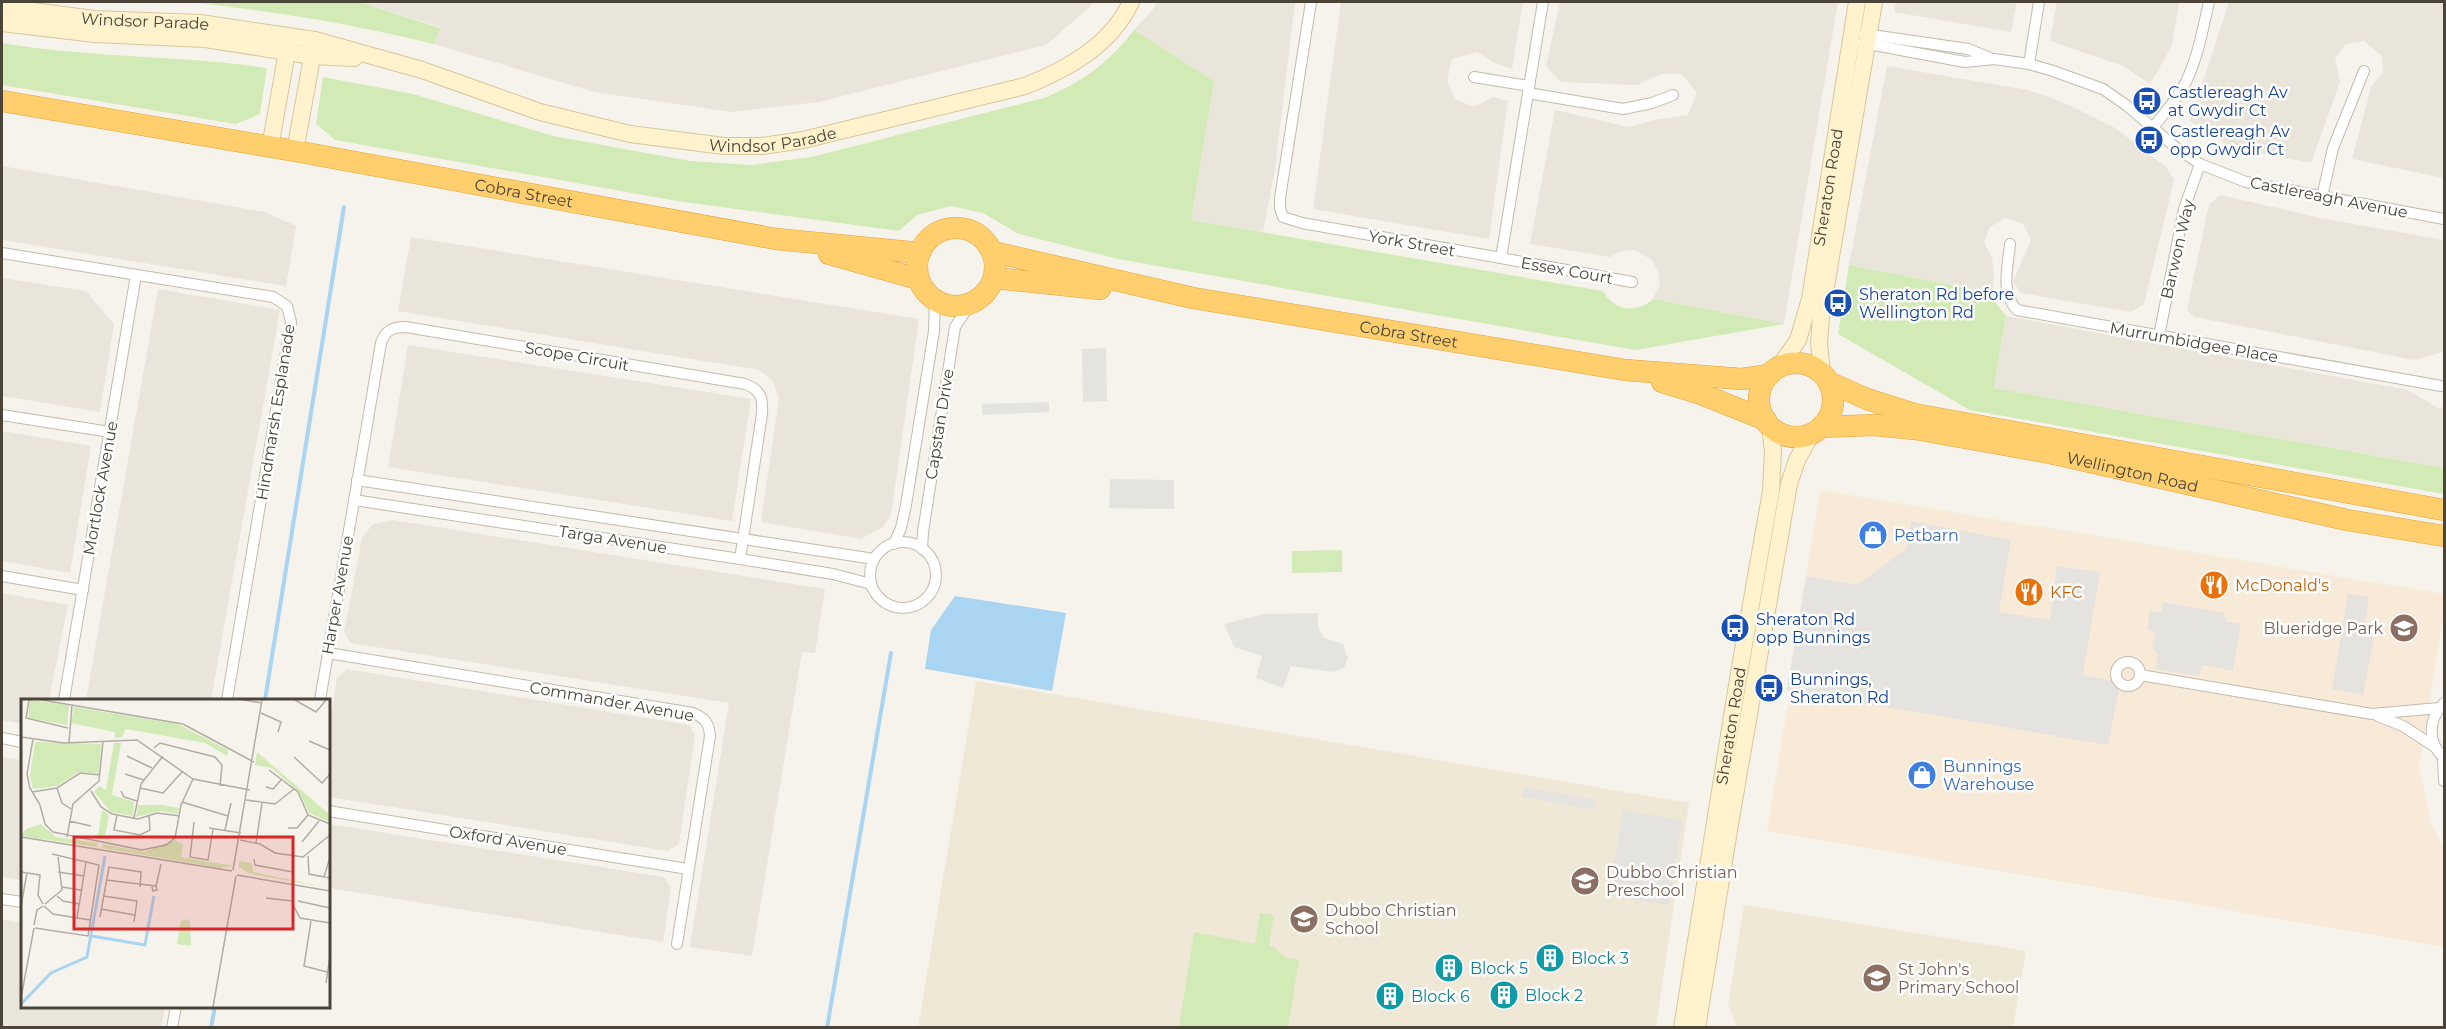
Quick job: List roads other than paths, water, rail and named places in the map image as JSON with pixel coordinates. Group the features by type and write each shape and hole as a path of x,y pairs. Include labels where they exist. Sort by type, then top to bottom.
{"highway":[{"name":"Cobra Street","path":"2,100 776,239 920,253"},
{"name":"Cobra Street","path":"2,110 209,148 270,147"},
{"path":"950,229 963,229 975,233 986,241 993,252 994,278 989,289 981,298 958,307 946,305 934,300 918,279 917,266 920,253 927,241 937,233 950,229"},
{"name":"Cobra Street","path":"776,239 918,279"},
{"name":"Cobra Street","path":"993,252 1193,298 1625,370 1742,379 1774,371"},
{"name":"Cobra Street","path":"994,278 1193,298"},
{"path":"1801,363 1825,377 1832,389 1833,406 1830,414 1816,430 1804,435 1788,435 1768,423 1761,411 1760,392 1774,371 1801,363"},
{"name":"Cobra Street","path":"1625,370 1701,394 1768,423"},
{"name":"Wellington Road","path":"1825,377 1867,399 1914,414 2445,510"},
{"name":"Wellington Road","path":"1816,430 1874,424 1926,431 2134,471 2347,520 2445,536"},
{"path":"2378,499 2445,518"}],"street":[{"name":"Windsor Parade","path":"2,7 76,18 200,23 288,44 385,60 422,70 540,112 585,124 681,142 724,146 762,146 803,140 1036,82 1084,57 1109,33 1131,2"},
{"name":"York Street","path":"1311,2 1280,198 1283,217 1302,224 1501,258"},
{"path":"1501,258 1543,2"},
{"name":"Sheraton Road","path":"1825,377 1819,343 1821,316 1862,38 1857,2"},
{"name":"Sheraton Road","path":"1774,371 1798,340 1810,299 1862,38 1874,2"},
{"path":"2029,64 2039,2"},
{"path":"2153,128 2174,102 2186,81 2197,52 2210,2"},
{"name":"Windsor Parade","path":"2,22 95,34 288,44"},
{"name":"Castlereagh Avenue","path":"1862,38 1968,49 1994,59 2029,64 2077,78 2103,89 2200,164 2246,182 2445,219"},
{"path":"270,147 288,44"},
{"path":"295,151 314,48"},
{"path":"2322,197 2333,148 2364,71"},
{"path":"1474,77 1623,109 1652,103 1673,95"},
{"name":"Barwon Way","path":"2159,336 2184,209 2200,164"},
{"name":"Murrumbidgee Place","path":"2010,244 2006,288 2009,301 2017,310 2441,386"},
{"name":"Hindmarsh Esplanade","path":"2,254 273,297 281,300 290,314 291,322 227,699"},
{"name":"Essex Court","path":"1501,258 1632,282"},
{"name":"Mortlock Avenue","path":"64,699 136,275"},
{"name":"Capstan Drive","path":"894,544 901,528 906,505 934,331 934,300"},
{"name":"Capstan Drive","path":"922,549 955,327 970,304"},
{"name":"Scope Circuit","path":"355,490 381,343 388,330 406,327 733,382 756,388 762,396 762,414 740,559"},
{"path":"2,415 110,432"},
{"name":"Sheraton Road","path":"1697,1028 1758,613 1772,479 1773,451 1768,423"},
{"name":"Sheraton Road","path":"1682,1028 1758,613 1789,484 1797,459 1816,430"},
{"name":"Targa Avenue","path":"355,490 743,537 874,559"},
{"name":"Targa Avenue","path":"355,490 833,574 871,584"},
{"name":"Harper Avenue","path":"320,699 355,490"},
{"path":"2347,520 2445,548"},
{"path":"904,542 922,549 934,562 936,571 933,589 922,603 914,607 896,608 880,599 871,584 870,575 874,559 879,552 894,544 904,542"},
{"path":"2,576 83,590"},
{"name":"Commander Avenue","path":"328,653 693,713 704,718 709,726 710,736 677,944"},
{"path":"2140,675 2372,714 2403,726 2435,747 2444,757 2445,781"},
{"path":"2372,714 2442,705"},
{"path":"2435,747 2431,727 2442,705"},
{"path":"2,738 21,742"},
{"name":"Oxford Avenue","path":"330,811 688,869"},
{"path":"2,899 21,902"},
{"path":"172,1028 176,1008"}],"water":[{"path":"955,596 1066,613 1052,691 925,669 931,630"}],"waterway":[{"path":"265,699 344,207"},
{"path":"827,1028 891,653"},
{"path":"211,1028 215,1008"}],"place":[{"name":"Castlereagh Av at Gwydir Ct","path":"2147,101"},
{"name":"Castlereagh Av opp Gwydir Ct","path":"2149,140"},
{"name":"Sheraton Rd before Wellington Rd","path":"1838,303"},
{"name":"Petbarn","path":"1873,535"},
{"name":"McDonald's","path":"2214,585"},
{"name":"KFC","path":"2029,592"},
{"name":"Sheraton Rd opp Bunnings","path":"1735,628"},
{"name":"Blueridge Park","path":"2404,628"},
{"name":"Bunnings, Sheraton Rd","path":"1769,688"},
{"name":"Bunnings Warehouse","path":"1922,775"},
{"name":"Dubbo Christian Preschool","path":"1585,881"},
{"name":"Dubbo Christian School","path":"1304,919"},
{"name":"Block 3","path":"1550,958"},
{"name":"Block 5","path":"1449,968"},
{"name":"St John's Primary School","path":"1877,978"},
{"name":"Block 2","path":"1504,995"},
{"name":"Block 6","path":"1390,996"}]}
